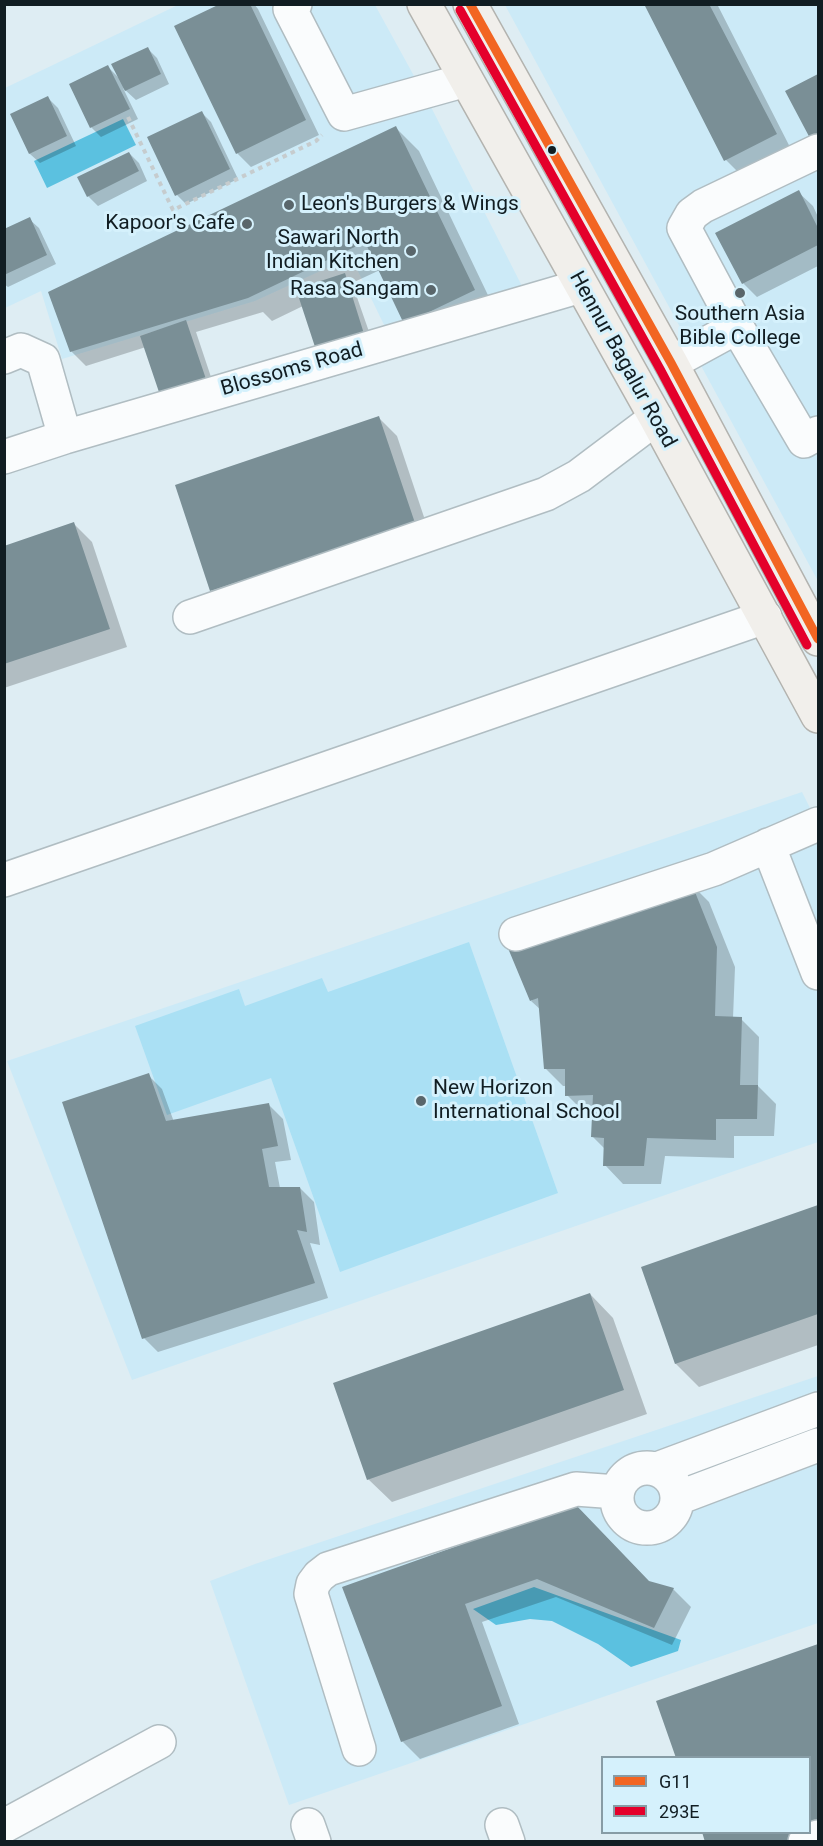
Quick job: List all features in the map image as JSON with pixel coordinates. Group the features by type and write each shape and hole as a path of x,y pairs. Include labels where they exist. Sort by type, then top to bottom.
{"main road":[{"name":"Hennur Bagalur Road","path":"424,4 656,418 819,716"},
{"name":"Hennur Bagalur Road","path":"470,4 671,363 819,639"},
{"path":"635,382 671,363"}],"street":[{"path":"295,4 290,9 344,114 466,80"},
{"path":"819,151 703,206 692,214 684,228 737,327 804,441 819,434"},
{"name":"Blossoms Road","path":"4,457 65,436 581,286"},
{"path":"671,363 737,327"},
{"path":"4,357 21,350 43,360 65,436"},
{"path":"190,617 546,494 579,476 656,418"},
{"path":"4,880 765,617"},
{"path":"516,934 714,869 819,824"},
{"path":"768,845 819,973"},
{"path":"657,1469 819,1409"},
{"path":"678,1498 819,1445"},
{"path":"648,1468 665,1473 677,1489 678,1498 672,1516 666,1523 646,1529 627,1521 620,1513 617,1492 628,1475 648,1468"},
{"path":"359,1749 312,1594 313,1584 319,1576 328,1569 576,1488 617,1492"},
{"path":"13,1830 159,1742"},
{"path":"806,1842 819,1837"}],"path":[{"path":"128,117 173,210 316,141 344,114"}],"shaded area":[{"path":"180,4 375,5 430,105 525,292 388,333 351,257 255,301 62,359 41,291 5,308 5,88"},
{"name":"Southern Asia Bible College","path":"505,5 818,5 818,581"},
{"path":"123,119 136,145 47,188 34,161"},
{"name":"New Horizon International School","path":"802,792 818,824 818,1142 132,1380 7,1061"},
{"path":"469,942 558,1193 340,1272 271,1078 167,1115 135,1026 239,989 245,1006 322,978 328,992"},
{"path":"818,1376 818,1623 289,1805 210,1581"},
{"path":"534,1587 681,1640 678,1651 631,1667 598,1644 552,1621 530,1619 496,1625 473,1609"}],"building":[{"path":"220,4 250,4 306,120 236,154 174,26"},
{"path":"644,4 709,4 777,134 724,161"},
{"path":"148,47 161,74 125,91 111,64"},
{"path":"108,65 130,109 90,128 69,84"},
{"path":"818,74 818,139 812,142 785,91"},
{"path":"48,96 67,136 29,154 10,114"},
{"path":"202,111 230,169 175,196 147,137"},
{"path":"396,126 475,290 404,324 365,242 248,298 70,352 48,292"},
{"path":"129,152 139,171 87,197 77,177"},
{"path":"799,190 818,228 818,245 742,284 715,233"},
{"path":"30,217 47,255 4,275 4,229"},
{"path":"345,273 365,337 317,353 296,289"},
{"path":"186,320 207,382 161,398 140,336"},
{"path":"379,416 415,523 210,591 175,485"},
{"path":"74,522 110,629 4,664 4,546"},
{"path":"691,882 717,947 715,1016 742,1017 740,1085 758,1085 757,1119 716,1119 716,1140 647,1138 644,1166 603,1166 604,1138 591,1137 593,1095 565,1096 565,1069 544,1069 538,998 530,1001 505,941"},
{"path":"149,1073 166,1121 269,1103 278,1146 262,1149 269,1187 300,1187 307,1232 297,1230 315,1283 142,1339 62,1102"},
{"path":"818,1205 818,1314 675,1364 641,1267"},
{"path":"590,1293 624,1390 367,1480 333,1383"},
{"path":"575,1504 649,1581 674,1588 654,1628 537,1579 465,1604 502,1706 401,1742 342,1587"},
{"path":"818,1644 818,1833 793,1842 705,1842 703,1834 811,1834 811,1756 675,1756 656,1701"}],"transit line":[{"name":"G11","path":"470,4 671,363 818,639"},
{"name":"293E","path":"460,10 660,369 807,645"}],"place":[{"name":"Leon's Burgers & Wings","path":"289,205"},
{"name":"Kapoor's Cafe","path":"247,224"},
{"name":"Sawari North Indian Kitchen","path":"411,251"},
{"name":"Rasa Sangam","path":"431,290"},
{"name":"Southern Asia Bible College","path":"740,293"},
{"name":"New Horizon International School","path":"421,1101"}]}
